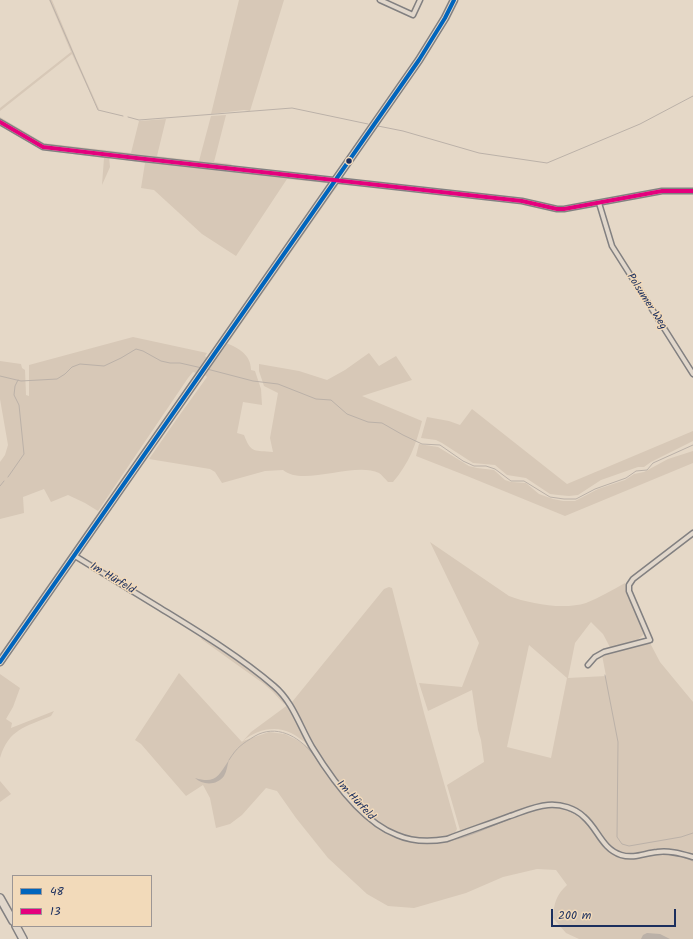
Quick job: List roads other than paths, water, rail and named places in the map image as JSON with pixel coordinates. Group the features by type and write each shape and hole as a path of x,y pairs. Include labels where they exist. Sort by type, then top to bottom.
{"main road":[{"path":"0,898 12,919"},
{"path":"17,927 23,939"}],"street":[{"path":"380,0 413,15 420,0"},
{"path":"0,662 419,60 445,18 454,0"},
{"path":"0,122 43,146 136,158 522,201 557,209 599,203 666,190 693,191"},
{"name":"Polsumer Weg","path":"599,203 612,246 693,374"},
{"path":"588,664 595,657 604,652 650,640 629,591 629,585 633,579 693,533"},
{"name":"Im Hürfeld","path":"74,556 204,635 263,677 281,692 289,703 312,747 337,783 358,808 385,830 398,836 411,839 436,841 447,839 532,808 547,805 562,805 573,809 584,816 608,848 622,855 632,857 667,851 693,857"}],"waterway":[{"path":"50,0 98,110 123,116"},
{"path":"378,126 403,131 479,153 547,163 640,124 693,96"},
{"path":"128,117 139,120 292,108 368,124"},
{"path":"0,376 21,381 57,379 72,367 80,364 104,366 136,349 143,351 161,361 180,363 202,368"},
{"path":"207,369 253,381 278,384 316,399 331,400 347,414 368,422 382,423 422,444 440,445 463,461 474,466 486,466 495,469 511,481 524,481 550,497 576,499 595,489 626,478 636,471 647,470 653,463 693,445"},
{"path":"8,477 24,454 19,405 14,395 15,386 18,380"},
{"path":"0,486 4,481"},
{"path":"605,675 618,742 617,837 622,844 629,846 681,837 693,833"},
{"path":"229,760 240,746 255,736 271,731 286,734 300,741 306,747 345,797"},
{"path":"347,799 361,814 384,832 412,841"},
{"path":"427,843 457,839 534,810 554,807 567,810 580,817 605,847 619,856 625,858 638,858 667,854 693,861"}]}
